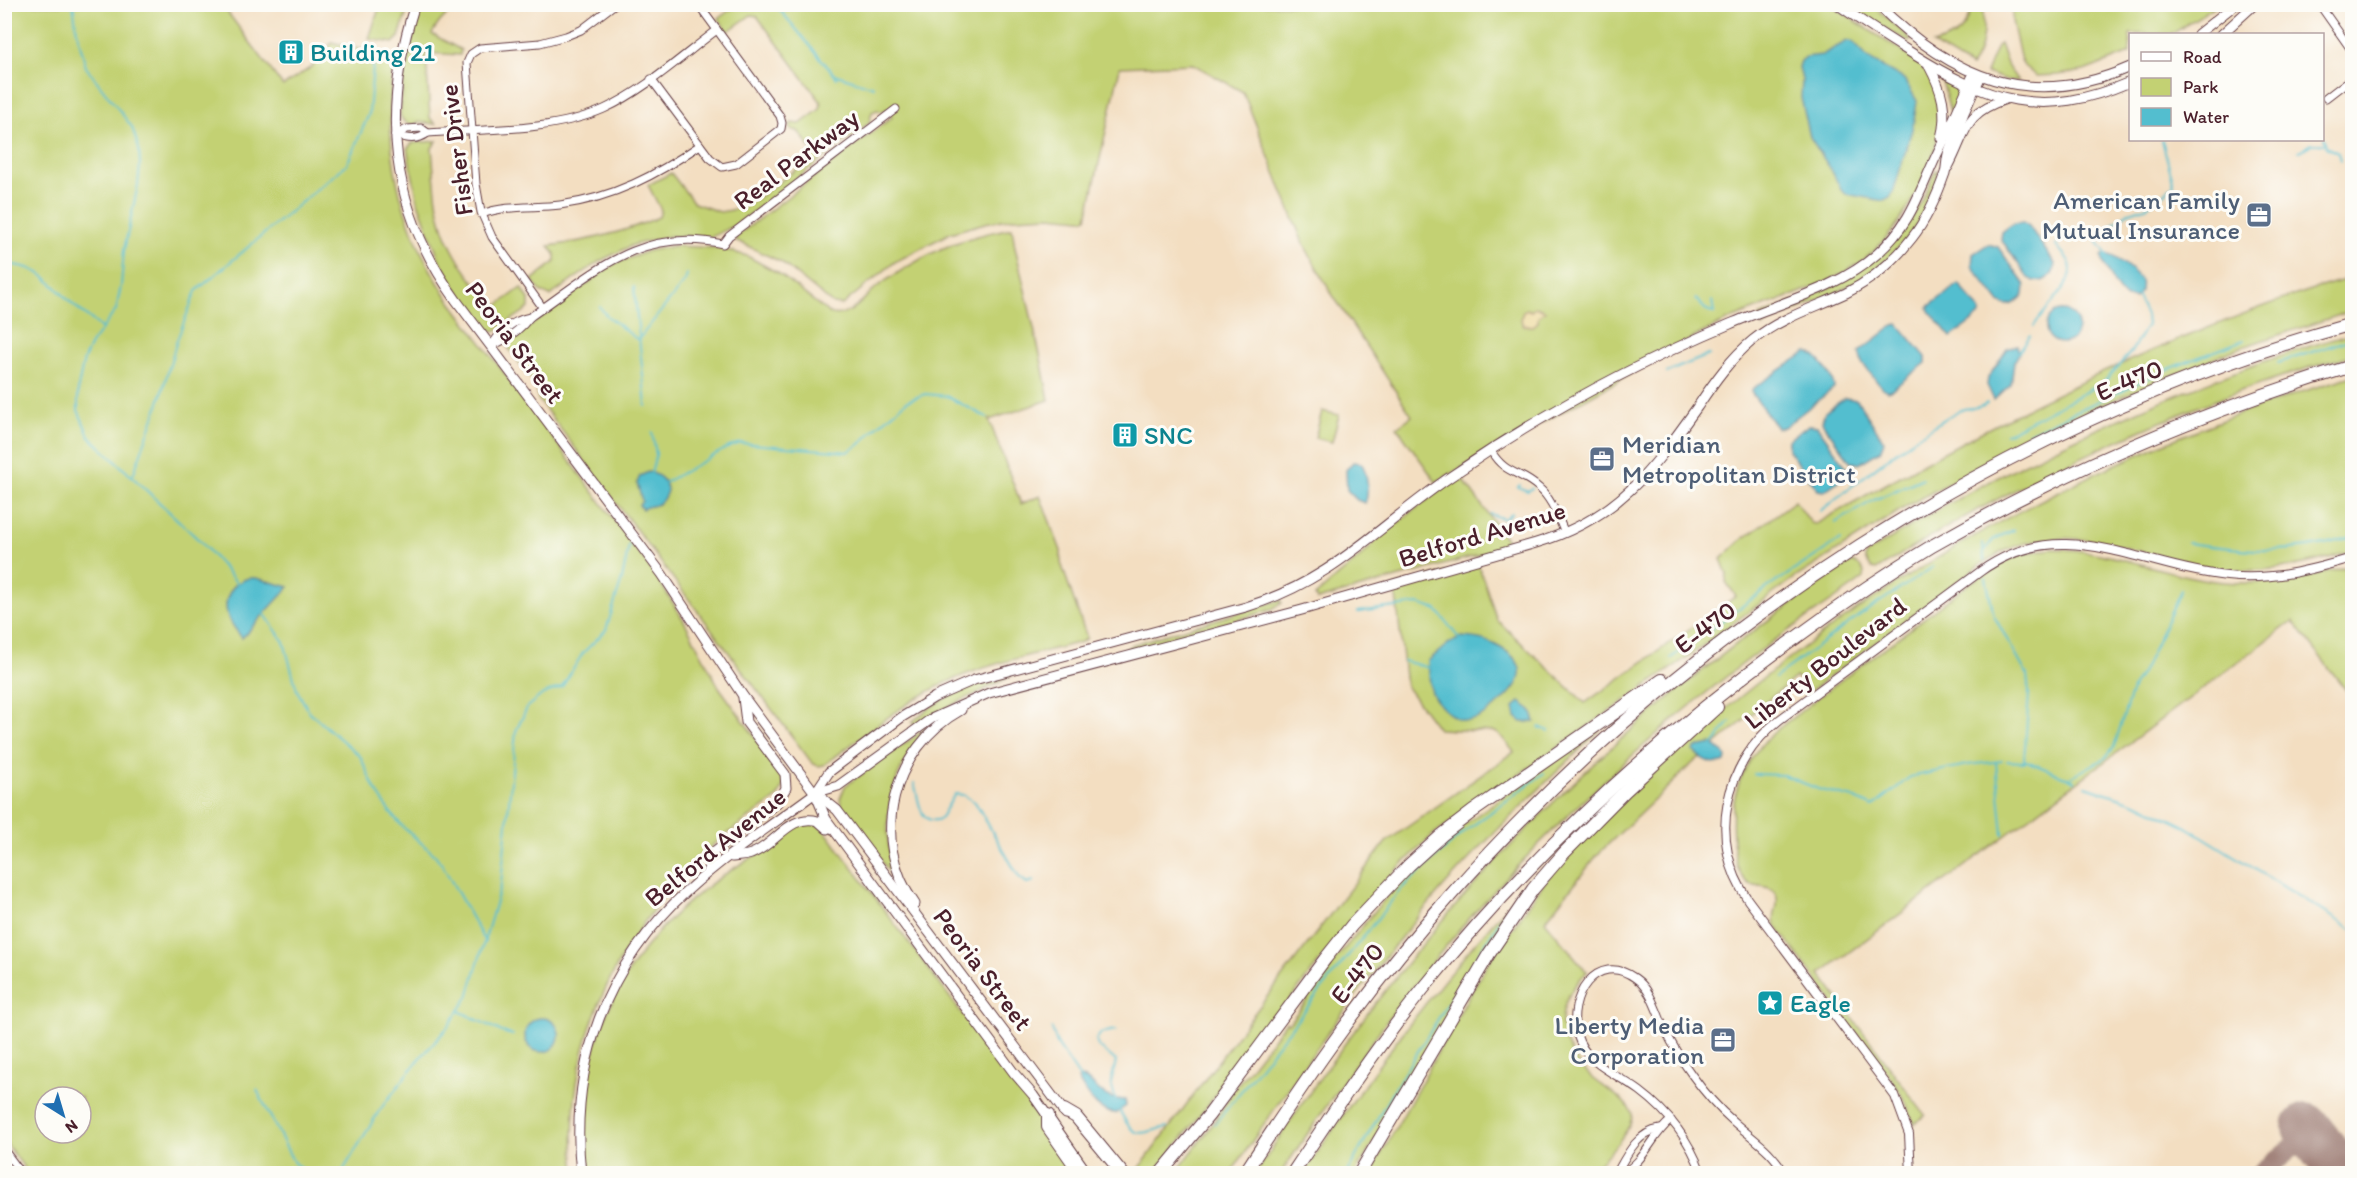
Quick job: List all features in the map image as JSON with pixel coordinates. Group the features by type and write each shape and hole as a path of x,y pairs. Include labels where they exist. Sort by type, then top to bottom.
{"highway":[{"name":"E-470","path":"1244,1173 1344,1027 1449,896 1501,840 1589,754 1633,713 1709,652 1770,606 1861,546 1932,502 2015,458 2102,416 2189,379 2350,323"},
{"path":"1292,1173 1359,1074 1402,1017 1492,908 1559,838 1622,778 1742,677 1892,571 1975,522 2100,461 2169,431 2273,391 2352,366"},
{"path":"1160,1173 1233,1084 1352,925 1409,865 1456,824 1692,660 1709,652"},
{"path":"1359,1173 1501,934 1548,871 1624,791 1737,691 1742,677"},
{"path":"1364,1173 1402,1111 1447,1031 1447,1026"},
{"path":"1064,1110 1077,1118 1123,1173"},
{"path":"1169,1173 1203,1128 1209,1114"},
{"path":"1048,1115 1048,1127 1081,1173"}],"main road":[{"name":"Peoria Street","path":"415,4 404,40 398,74 395,135 401,180 419,236 444,282 662,574 743,696 815,793 826,819 861,869 1048,1115 1088,1173"},
{"path":"1837,4 1927,63 1971,87 2008,99 2041,102 2068,101 2100,94 2129,82"},
{"path":"1877,4 1916,38 1946,59 1978,75 2014,85 2058,88 2093,82 2129,67"},
{"path":"2199,33 2236,4"},
{"path":"2223,33 2255,4"},
{"path":"1927,63 1938,81 1944,105 1944,122 1939,149"},
{"name":"Belford Avenue","path":"581,1173 579,1126 583,1082 592,1038 605,1003 629,957 644,935 668,908 707,873 815,793 829,772 894,723 921,705 957,686 1003,670 1246,607 1291,591 1335,566 1441,483 1577,400 1655,359 1730,324 1834,282 1856,270 1882,250 1905,223 1922,192 1939,149 1978,75"},
{"name":"Belford Avenue","path":"815,793 838,786 918,727 971,700 1004,688 1302,610 1565,533 1607,510 1641,481 1662,457 1724,370 1754,339 1790,316 1857,287 1890,262 1911,239 1925,219 1946,172 1948,153 1971,87"},
{"path":"1946,172 1971,118 1990,105 2008,99"},
{"path":"707,873 712,853 777,803 786,788 785,774 746,722 743,696"},
{"path":"940,947 937,934 906,892 898,875 892,849 891,810 903,772 917,748 933,730 963,709 971,700"},
{"name":"Peoria Street","path":"815,793 837,810 1064,1110 1115,1173"},
{"path":"729,857 753,853 793,824 810,819 823,824 850,861 861,869"}],"street":[{"name":"Fisher Drive","path":"543,308 492,237 482,214 477,191 467,66 473,52 483,48 535,44 562,38 580,30 615,4"},
{"path":"651,79 715,164 722,167 728,168 774,136 782,124 778,113 698,4"},
{"path":"2319,4 2350,40 2352,51"},
{"path":"395,135 408,139 422,138 428,133 542,125 576,118 615,104 717,30"},
{"path":"2326,98 2352,78"},
{"name":"Real Parkway","path":"543,308 602,266 633,250 680,241 723,244 729,236 896,109"},
{"path":"482,214 495,210 568,204 606,195 660,171 700,145"},
{"path":"491,346 502,342 543,308"},
{"path":"1491,451 1503,467 1541,489 1565,533"},
{"name":"Liberty Boulevard","path":"1911,1173 1909,1134 1895,1096 1748,900 1734,875 1726,840 1725,812 1732,782 1748,751 1774,724 1981,571 1999,559 2022,549 2047,544 2077,544 2205,573 2247,577 2296,573 2352,558"},
{"path":"1702,1173 1689,1147 1671,1120 1643,1093 1596,1064 1581,1045 1575,1027 1576,1002 1584,985 1597,975 1609,971 1620,971 1641,982 1670,1040 1693,1077 1722,1110 1768,1150 1785,1173"},
{"path":"1621,1173 1642,1158 1660,1129 1671,1120"},
{"path":"1616,1173 1638,1140 1653,1130 1660,1129"},
{"path":"4,1150 22,1173"}],"green space":[{"path":"2013,4 2217,5 2174,33 2129,33 2129,53 2084,71 2058,75 2036,76 2024,66 2012,21"},
{"path":"5,5 222,5 283,86 318,62 331,42 391,57 393,64 390,127 398,186 417,242 431,270 448,298 654,573 683,619 719,687 780,771 784,784 777,798 694,861 639,930 620,961 603,994 590,1028 581,1063 575,1098 573,1135 575,1173 28,1173 5,1142"},
{"path":"380,5 409,5 399,37 393,43 369,39"},
{"path":"421,5 469,5 457,8 447,15 432,34 461,50 460,55 426,53 430,118 436,124 408,123 402,119 400,114 405,63"},
{"path":"737,5 1831,5 1917,61 1933,81 1940,106 1938,134 1930,163 1917,192 1901,219 1866,258 1832,279 1706,331 1436,482 1397,427 1412,416 1330,291 1303,243 1243,92 1193,64 1120,67 1087,218 1049,216 1014,218 950,233 895,262 842,305 833,304 781,262 735,240 738,235 892,117 886,109 883,112 877,110 872,112 869,123 736,225 711,237 670,236 633,245 600,261 550,296 541,292 532,280 555,262 555,254 549,246 605,236 659,217 661,210 648,185 671,173 694,203 720,212 744,208 811,158 813,151 798,131 790,129 791,123 800,124 820,109 821,102 757,16 751,15 727,32 719,18"},
{"path":"1844,5 1872,5 1911,39 1909,42"},
{"path":"1973,5 1982,5 1983,30 1979,53 1971,67 1933,44 1949,39 1960,32"},
{"path":"2000,44 2008,67 2018,81 1986,73 1997,46"},
{"path":"1942,81 1963,89 1952,112"},
{"path":"437,141 432,148 441,221 458,260 490,303 498,305 521,288 529,299 529,308 495,331 488,330 483,325 452,283 440,261 418,202 407,149 412,143"},
{"path":"1936,170 1939,171 1934,189 1917,224 1906,239 1879,266 1847,287 1763,327 1759,316 1835,285 1901,235 1921,203"},
{"path":"1012,228 1049,400 989,420 1021,504 1040,496 1061,551 1061,563 1087,638 1081,642 990,666 937,687 893,714 824,765 818,766 812,763 538,399 536,385 507,343 614,264 648,251 674,246 719,248 747,256 778,273 829,313 837,315 850,311 878,286 926,256 958,242"},
{"path":"2352,278 2352,311 2239,348 2099,406 2001,454 1907,506 1793,579 1689,656 1435,833 1391,875 1363,906 1155,1173 1135,1174 1243,1028 1386,842 1514,752 1495,732 1438,729 1406,686 1395,586 1478,563 1497,620 1585,703 1736,596 1726,582 1727,574 1721,559 1739,542 1795,501 1811,523 1816,524 1956,445 2100,374 2255,309"},
{"path":"2352,334 2352,355 2229,395 2106,446 1988,504 1876,570 1872,569 1865,559 1866,554 1900,532 1970,492 2078,438 2226,375"},
{"path":"2352,376 2352,551 2291,566 2243,571 2195,565 2102,542 2072,539 2042,540 2011,548 1980,565 1809,692 1796,677 1693,763 1598,854 1545,921 1587,972 1575,986 1563,1013 1562,1027 1572,1054 1594,1079 1620,1099 1632,1113 1622,1137 1607,1155 1586,1174 1369,1174 1485,968 1548,877 1622,801 1743,695 1821,634 1903,579 1987,529 2074,484 2163,444 2256,408"},
{"path":"1322,411 1339,415 1332,442 1315,438"},
{"path":"1460,475 1511,546 1317,600 1315,596 1367,551 1379,537"},
{"path":"2053,549 2091,552 2222,582 2278,581 2352,565 2352,698 2293,621 1820,974 1925,1115 1914,1124 1906,1103 1893,1081 1775,925 1776,895 1770,888 1752,885 1742,877 1733,842 1735,796 1751,760 1765,741 1782,726 1981,576 2014,557"},
{"path":"1852,562 1864,572 1864,578 1756,654 1699,698 1627,760 1539,843 1484,902 1412,988 1354,1066 1281,1173 1256,1173 1317,1082 1382,995 1449,913 1521,835 1596,761 1676,692 1761,625"},
{"path":"1281,600 1282,603 1270,610 1127,652 1126,650 1131,645"},
{"path":"1010,673 1011,676 987,689 914,725 912,722 935,704 958,691"},
{"path":"928,727 905,761 892,796 888,832 893,871 891,874 842,809 840,799 845,786"},
{"path":"1597,729 1599,731 1478,850 1439,892 1383,960 1331,1030 1231,1173 1175,1174 1210,1128 1234,1089 1286,1022 1289,1023 1307,1000 1305,997 1392,890 1449,835"},
{"path":"813,823 823,828 1079,1173 586,1174 584,1123 589,1075 601,1030 619,988 644,950 675,915 711,884 790,830 799,825"},
{"path":"1538,873 1540,875 1406,1081 1393,1105 1395,1108 1355,1173 1303,1174 1414,1018 1505,908"}],"sand":[{"path":"1536,307 1545,311 1538,317 1538,322 1533,326 1523,325 1521,320 1523,311 1527,309 1531,311"}],"water":[{"path":"1847,41 1852,41 1869,59 1904,79 1917,101 1913,126 1894,190 1890,198 1884,201 1846,194 1841,190 1810,137 1801,98 1802,80 1799,67 1801,61 1806,57 1822,55"},
{"path":"2023,222 2029,226 2055,264 2053,273 2042,281 2028,278 2001,239 2002,232 2014,223"},
{"path":"1988,244 1998,247 2025,285 2024,295 2013,304 2006,305 1999,302 1972,266 1973,254"},
{"path":"2105,254 2119,260 2139,278 2141,291 2135,298 2126,298 2115,285 2103,260 2102,256"},
{"path":"1959,284 1981,312 1951,337 1928,307"},
{"path":"2062,311 2073,316 2078,327 2073,338 2062,343 2051,338 2046,327 2051,316"},
{"path":"1898,324 1926,357 1926,363 1887,391 1862,363 1859,352"},
{"path":"2017,345 2019,353 2014,363 2011,384 1994,400 1987,385 1988,378 2007,349"},
{"path":"1807,352 1816,357 1825,367 1834,388 1784,427 1777,428 1751,392"},
{"path":"1845,398 1857,400 1884,441 1880,451 1859,464 1850,461 1822,422 1825,412"},
{"path":"1809,425 1817,426 1847,468 1844,477 1824,491 1818,490 1788,450 1788,440"},
{"path":"1353,462 1361,463 1365,472 1367,489 1365,503 1357,500 1347,490 1346,470"},
{"path":"648,472 661,478 667,491 662,501 642,509 639,505 642,501 637,483 640,476"},
{"path":"249,578 289,587 242,638 228,617 226,604 227,598 237,583"},
{"path":"1462,637 1492,643 1510,654 1520,667 1519,680 1509,694 1484,715 1467,721 1449,713 1434,697 1430,686 1428,661 1448,644"},
{"path":"1520,702 1531,710 1535,722 1522,722 1516,717 1514,707"},
{"path":"1712,744 1724,753 1725,762 1716,764 1693,751 1696,747"},
{"path":"542,1018 554,1023 559,1035 554,1047 542,1052 530,1047 525,1035 530,1023"},
{"path":"1081,1077 1092,1083 1103,1094 1125,1100 1126,1106 1116,1113 1104,1110 1093,1102 1084,1090 1078,1079"}],"waterway":[{"path":"73,4 86,67 132,127 139,149 140,165 124,250 116,310 91,344 84,359 78,387 78,410 89,436 200,541 238,584"},
{"path":"775,4 837,78"},
{"path":"132,478 158,406 177,340 196,291 347,164 369,114 374,55"},
{"path":"837,75 874,87"},
{"path":"2324,138 2326,147 2338,153 2340,161"},
{"path":"2108,256 2097,241 2103,232 2127,213 2148,206 2174,185 2162,141"},
{"path":"2299,151 2312,144 2323,144"},
{"path":"2034,326 2064,287 2071,271 2069,261 2056,245"},
{"path":"4,264 26,267 41,274 101,328"},
{"path":"600,307 607,316 638,340 685,281 687,274"},
{"path":"634,287 646,406"},
{"path":"2006,434 2104,382 2131,352 2147,325 2146,316 2137,294"},
{"path":"1696,299 1705,309 1714,313"},
{"path":"1712,301 1714,313"},
{"path":"2018,353 2030,336"},
{"path":"2278,363 2352,339"},
{"path":"2029,433 2166,370 2244,340"},
{"path":"1667,372 1709,355"},
{"path":"664,483 740,443 848,452 859,445 907,401 925,394 946,396 988,418"},
{"path":"1820,511 1886,459 1938,423 1960,410 1979,407 1987,403"},
{"path":"651,474 656,454 652,432"},
{"path":"1835,523 1874,500 1923,478"},
{"path":"1520,485 1518,487 1528,491 1532,488"},
{"path":"1490,514 1504,519 1511,513"},
{"path":"1984,551 1994,539 2014,530"},
{"path":"2188,543 2271,550 2310,547 2352,537"},
{"path":"1671,658 1767,588 1840,540"},
{"path":"1983,543 1984,560"},
{"path":"341,1174 379,1111 416,1063 448,1027 468,997 501,884 516,731 528,706 543,694 562,687 583,653 606,630 622,579 629,545"},
{"path":"1775,678 1860,615 1933,567"},
{"path":"1986,578 1994,616 2027,675 2029,693 2024,760 2075,781"},
{"path":"2071,777 2105,758 2114,747 2133,686 2149,659 2181,590"},
{"path":"1358,612 1418,604 1437,610 1461,641"},
{"path":"264,613 284,642 297,690 309,712 360,756 375,789 390,812 403,827 435,855 443,866 485,942"},
{"path":"1404,661 1430,668"},
{"path":"1712,747 1730,722"},
{"path":"1539,727 1549,731"},
{"path":"1754,774 1783,775 1873,807 1910,777 1967,765 2002,761"},
{"path":"2007,761 2025,762"},
{"path":"1996,763 2003,834"},
{"path":"1215,1124 1401,889 1460,835 1544,773"},
{"path":"914,783 923,815 927,819 940,819 955,794 963,795 975,802 1019,877 1027,883 1034,881"},
{"path":"2086,786 2139,804 2187,827 2352,929"},
{"path":"1346,1174 1393,1091 1502,917"},
{"path":"459,1011 513,1035"},
{"path":"1052,1029 1057,1044 1080,1078"},
{"path":"1116,1030 1101,1033 1096,1040 1098,1046 1116,1061 1111,1083 1116,1101"},
{"path":"257,1090 294,1163 309,1174"},
{"path":"1119,1109 1128,1126 1137,1132 1149,1132 1167,1127"}],"taxiway":[{"path":"2260,1174 2310,1133"}],"runway":[{"path":"2306,1127 2343,1174"}],"place":[{"name":"Building 21","path":"291,52"},
{"name":"American Family Mutual Insurance","path":"2259,215"},
{"name":"SNC","path":"1125,435"},
{"name":"Meridian Metropolitan District","path":"1602,459"},
{"name":"Eagle","path":"1770,1003"},
{"name":"Liberty Media Corporation","path":"1723,1040"}]}
